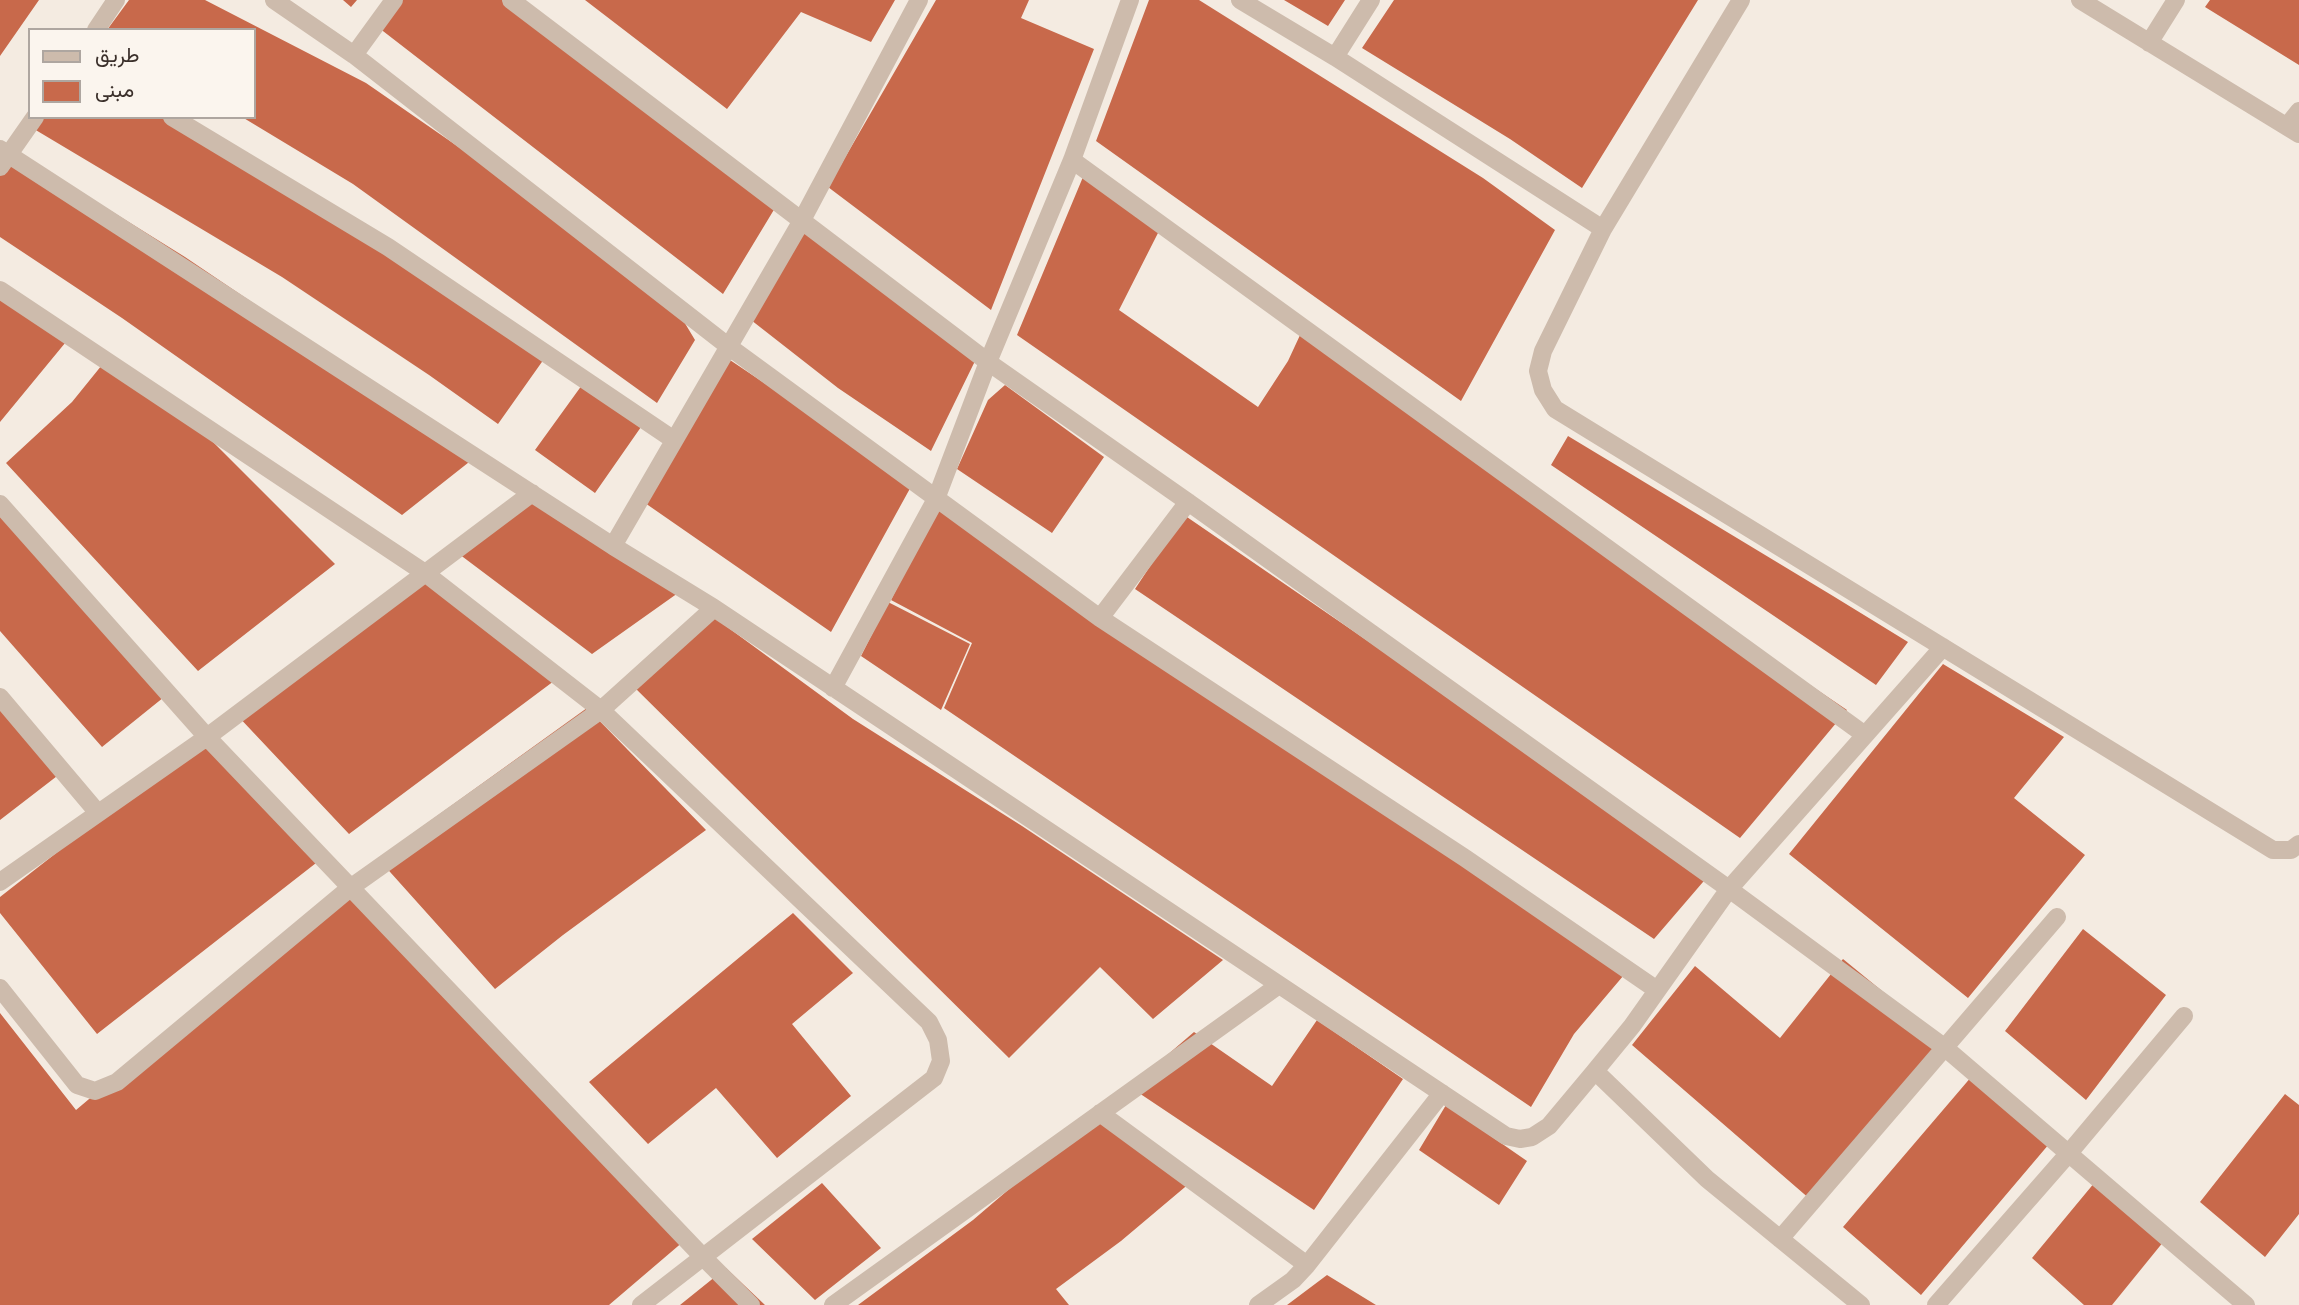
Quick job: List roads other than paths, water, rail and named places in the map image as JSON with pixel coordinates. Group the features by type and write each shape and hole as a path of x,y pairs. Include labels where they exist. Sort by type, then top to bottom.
{"street":[{"path":"97,28 116,0"},
{"path":"274,0 354,55 728,346 1100,618 1465,858 1657,990"},
{"path":"354,55 394,0"},
{"path":"511,0 988,362 1730,889 1944,1047 2246,1305"},
{"path":"613,546 801,222 919,0"},
{"path":"833,688 936,499 988,362 1072,160 1130,0"},
{"path":"1240,0 1335,57 1603,229"},
{"path":"1335,57 1371,0"},
{"path":"1741,0 1603,229 1543,351 1538,371 1543,390 1556,409 2273,850 2291,850 2299,844"},
{"path":"2080,0 2293,130 2299,111"},
{"path":"2149,43 2176,0"},
{"path":"33,119 3,157 714,608 1506,1136 1520,1139 1532,1137 1549,1126 1657,990 1730,889 1942,647"},
{"path":"175,119 388,247 674,440"},
{"path":"1072,160 1865,735"},
{"path":"0,290 425,573 601,710 929,1022 938,1040 941,1061 934,1078 641,1305"},
{"path":"0,882 207,737 532,493"},
{"path":"1100,618 1188,502"},
{"path":"0,504 207,737 751,1305"},
{"path":"0,989 77,1085 94,1091 117,1082 350,888 601,710 714,608"},
{"path":"0,697 98,813"},
{"path":"1780,1239 2057,917"},
{"path":"834,1305 1279,985"},
{"path":"1936,1305 2185,1016"},
{"path":"1595,1071 1707,1179 1861,1305"},
{"path":"1258,1305 1293,1280 1307,1265 1442,1093"},
{"path":"1100,1113 1307,1265"}]}
